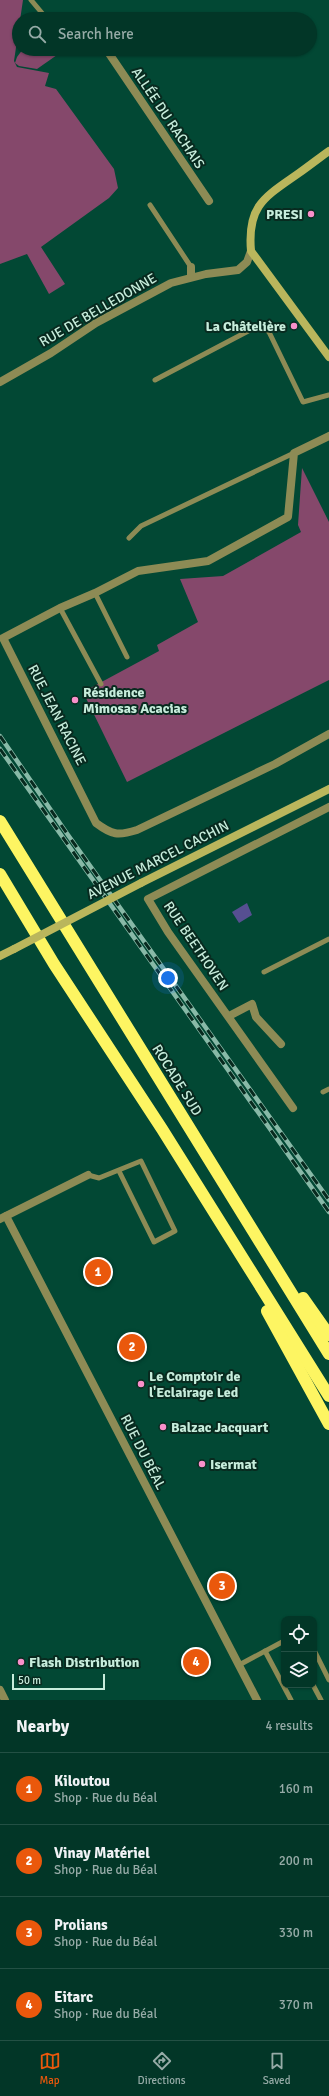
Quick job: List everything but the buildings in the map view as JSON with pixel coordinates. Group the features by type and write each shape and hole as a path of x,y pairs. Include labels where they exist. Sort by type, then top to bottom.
{"highway":[{"name":"ROCADE SUD","path":"0,821 329,1354"},
{"path":"0,874 84,1012 212,1207 329,1396"},
{"path":"212,1207 329,1424"},
{"path":"243,1216 329,1335"}],"street":[{"name":"ALLÉE DU RACHAIS","path":"111,56 209,201"},
{"path":"329,151 278,186 263,200 254,213 250,231 251,251 329,357"},
{"name":"RUE DE BELLEDONNE","path":"0,382 51,353 102,319 171,283 191,277 238,270 247,262 251,251"},
{"path":"191,266 191,277"},
{"path":"60,608 95,593 138,571 208,561 288,517 294,453 329,436"},
{"name":"RUE JEAN RACINE","path":"60,608 3,638 96,823 107,832 122,835 137,830 276,764 329,734"},
{"name":"AVENUE MARCEL CACHIN","path":"0,956 141,883 329,789"},
{"name":"RUE BEETHOVEN","path":"293,1108 168,932 148,899 329,807"},
{"path":"229,1016 252,1004 256,1017 281,1044"},
{"path":"3,1218 88,1175"},
{"name":"RUE DU BÉAL","path":"3,1218 257,1700"},
{"path":"0,1690 5,1700"}],"lane":[{"path":"31,0 41,12"},
{"path":"150,205 191,266"},
{"path":"155,380 254,328 263,328 269,332 303,402 329,395"},
{"path":"130,538 141,526 294,453"},
{"path":"95,593 127,657"},
{"path":"60,608 101,684"},
{"path":"264,972 329,939"},
{"path":"322,1092 329,1089"},
{"path":"88,1175 99,1178 141,1161 175,1231 154,1242 119,1171"},
{"path":"239,1665 281,1643"},
{"path":"265,1651 291,1700"},
{"path":"315,1652 329,1680"},
{"path":"315,1688 321,1700"}],"shaded area":[{"path":"0,0 23,0 21,12 12,12 12,56 15,56 14,61 17,67 49,73 45,86 56,89 114,169 118,188 109,198 41,247 65,284 49,294 27,254 0,264"},
{"path":"56,56 37,69 19,66 15,63 17,57"},
{"path":"302,468 329,522 329,680 127,782 83,692 159,651 157,645 198,622 180,579 223,576 301,532 298,525"},
{"path":"247,903 252,915 239,923 232,912"}],"railway":[{"path":"0,736 68,835 329,1200"},
{"path":"0,749 329,1212"}],"place":[{"name":"PRESI","path":"311,214"},
{"name":"La Châtelière","path":"294,326"},
{"name":"Résidence Mimosas Acacias","path":"75,700"},
{"name":"Kiloutou","path":"98,1272"},
{"name":"Vinay Matériel","path":"132,1347"},
{"name":"Le Comptoir de l'Eclairage Led","path":"141,1384"},
{"name":"Balzac Jacquart","path":"163,1427"},
{"name":"Isermat","path":"202,1464"},
{"name":"Prolians","path":"222,1586"},
{"name":"Flash Distribution","path":"21,1662"},
{"name":"Eitarc","path":"196,1662"}]}
